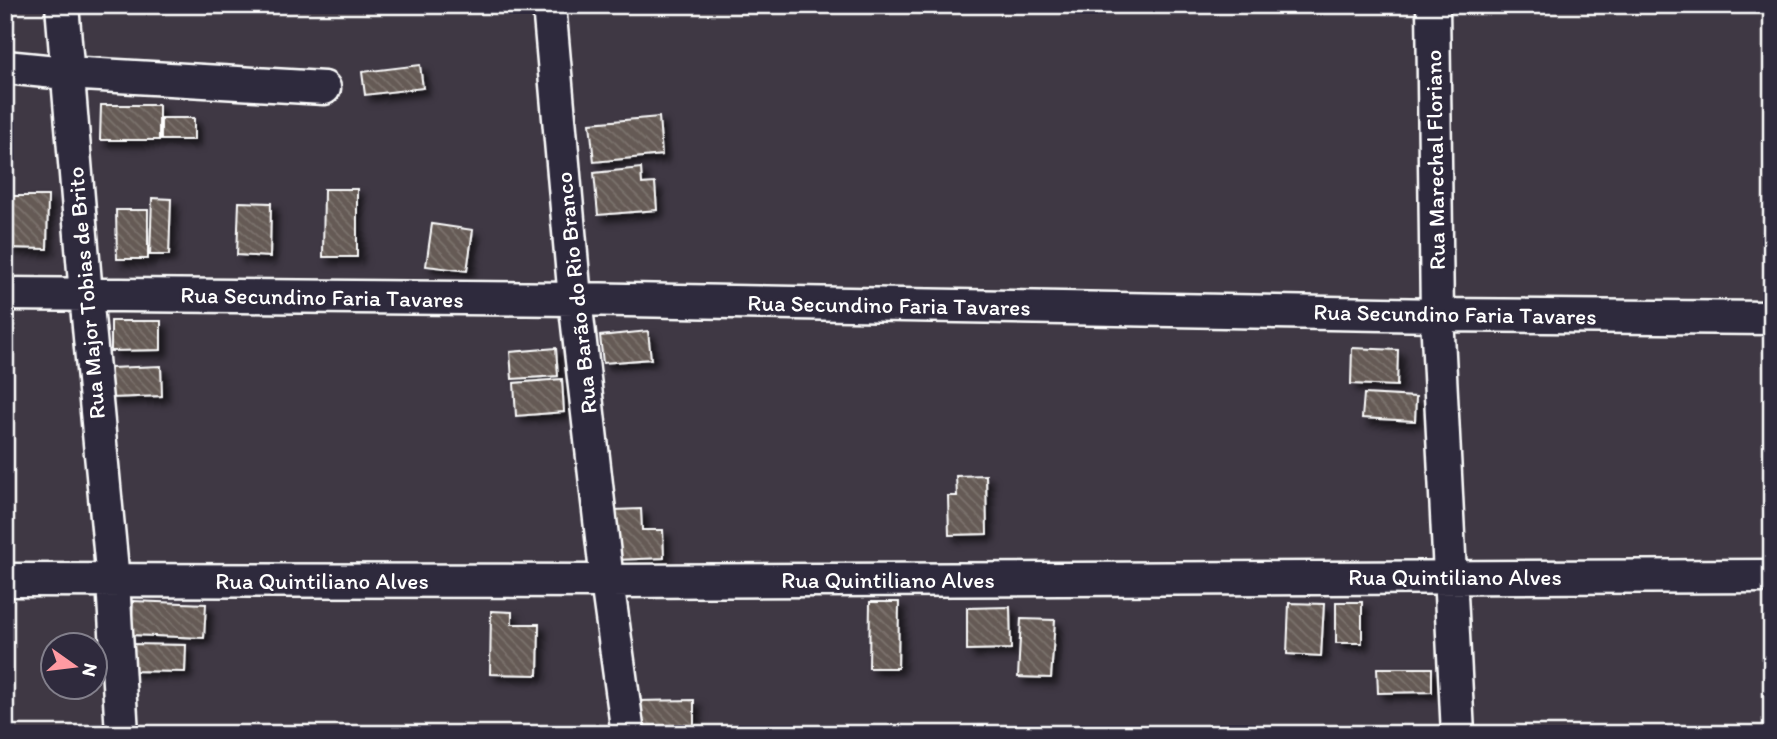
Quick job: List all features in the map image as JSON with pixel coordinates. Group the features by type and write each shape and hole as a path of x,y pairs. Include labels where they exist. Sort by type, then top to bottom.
{"street":[{"name":"Rua Major Tobias de Brito","path":"62,5 113,581 122,734"},
{"name":"Rua Barão do Rio Branco","path":"549,5 575,299 607,581 628,734"},
{"name":"Rua Marechal Floriano","path":"1433,5 1437,315 1458,734"},
{"path":"5,67 324,88"},
{"name":"Rua Secundino Faria Tavares","path":"5,294 575,299 1437,315 1772,318"},
{"name":"Rua Quintiliano Alves","path":"5,580 607,581 1772,576"}],"building":[{"path":"420,65 423,88 365,95 362,72"},
{"path":"101,105 159,105 159,140 100,140"},
{"path":"659,117 662,155 594,162 590,123"},
{"path":"161,118 194,118 194,140 161,140"},
{"path":"641,168 642,184 655,183 657,210 598,215 594,173"},
{"path":"324,189 357,189 357,257 323,257"},
{"path":"10,196 48,196 47,249 9,248"},
{"path":"152,198 171,199 169,255 150,255"},
{"path":"239,202 271,203 270,257 237,255"},
{"path":"116,210 148,210 148,259 117,259"},
{"path":"432,224 473,230 467,271 426,266"},
{"path":"111,321 161,321 161,350 111,351"},
{"path":"648,331 651,359 603,363 600,336"},
{"path":"556,348 558,376 512,379 510,352"},
{"path":"1352,348 1398,350 1397,386 1351,384"},
{"path":"161,366 162,396 111,398 110,368"},
{"path":"562,379 564,412 516,416 514,383"},
{"path":"1364,394 1416,397 1415,421 1362,418"},
{"path":"986,475 987,534 949,535 948,496 957,496 956,476"},
{"path":"641,509 642,530 663,530 664,558 614,560 613,510"},
{"path":"133,601 206,604 204,638 131,635"},
{"path":"870,602 899,602 898,668 869,668"},
{"path":"1336,602 1362,602 1362,643 1336,643"},
{"path":"1289,603 1324,604 1321,656 1287,654"},
{"path":"1010,607 1011,649 967,650 967,608"},
{"path":"491,611 512,612 512,624 539,624 538,675 490,674"},
{"path":"1021,619 1055,620 1051,678 1018,677"},
{"path":"131,644 186,645 185,672 131,671"},
{"path":"1377,668 1432,668 1432,692 1378,693"},
{"path":"694,700 694,726 637,727 637,701"}]}
